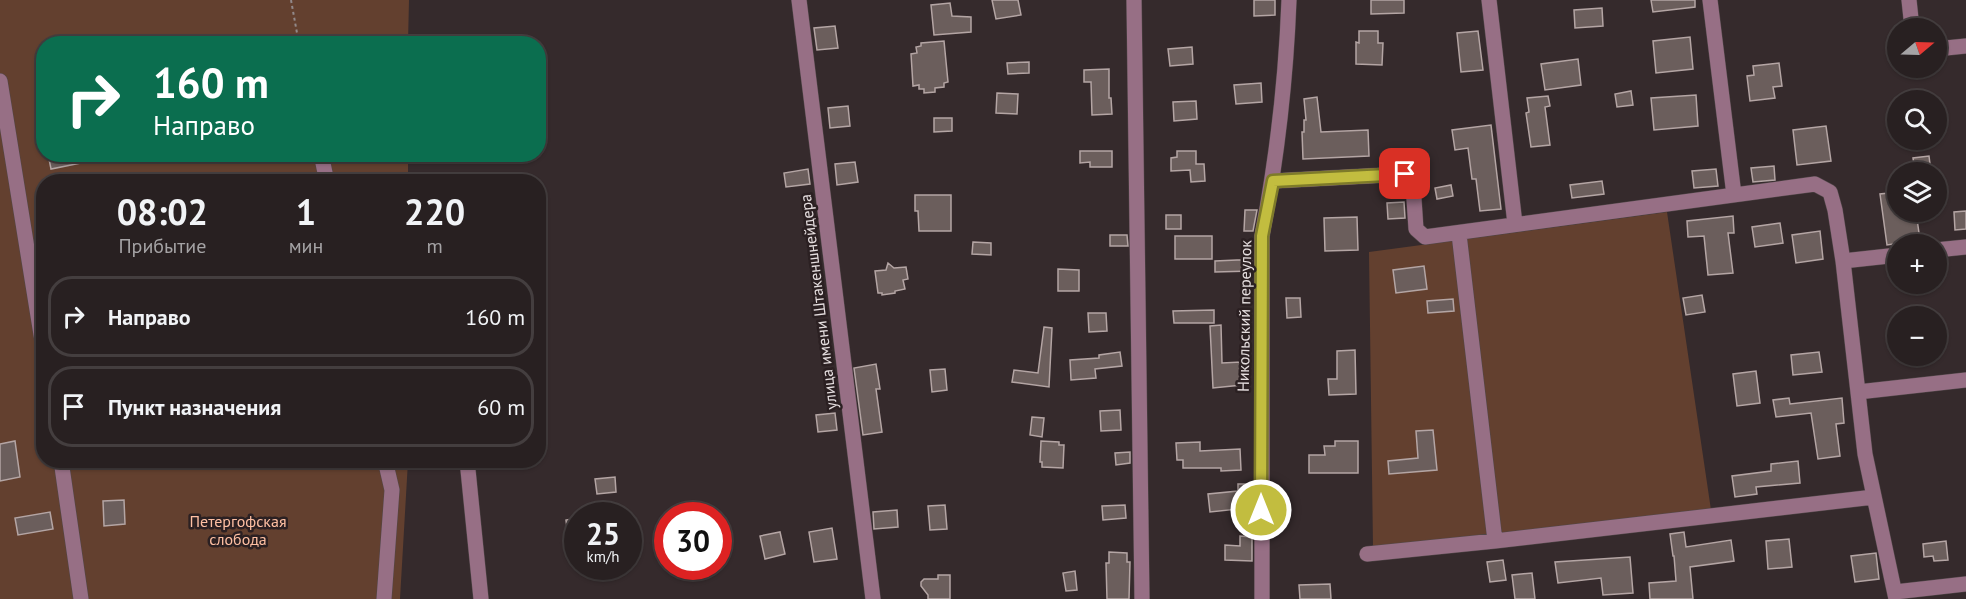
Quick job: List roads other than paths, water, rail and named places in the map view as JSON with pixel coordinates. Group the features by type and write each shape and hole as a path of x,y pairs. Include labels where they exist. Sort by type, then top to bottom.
{"street":[{"name":"улица имени Штакеншнейдера","path":"799,0 873,599"},
{"path":"1134,0 1142,599"},
{"name":"Никольский переулок","path":"1262,599 1262,236 1273,181 1287,53 1289,0"},
{"path":"1489,0 1515,224"},
{"path":"1710,0 1734,195"},
{"path":"1910,0 1911,18"},
{"path":"1947,48 1966,46"},
{"path":"0,81 36,304"},
{"path":"1273,181 1405,174 1411,177 1413,183 1416,229 1425,237 1815,184 1830,192 1843,261 1865,454 1896,595 1966,584"},
{"path":"1459,234 1495,541"},
{"path":"1947,249 1966,247"},
{"path":"1843,261 1887,256"},
{"path":"1858,393 1966,380"},
{"path":"62,468 81,599"},
{"path":"384,599 392,490 387,468"},
{"path":"468,468 481,599"},
{"path":"1367,554 1874,496"}],"park label":[{"name":"Петергофская слобода","path":"238,530"}]}
